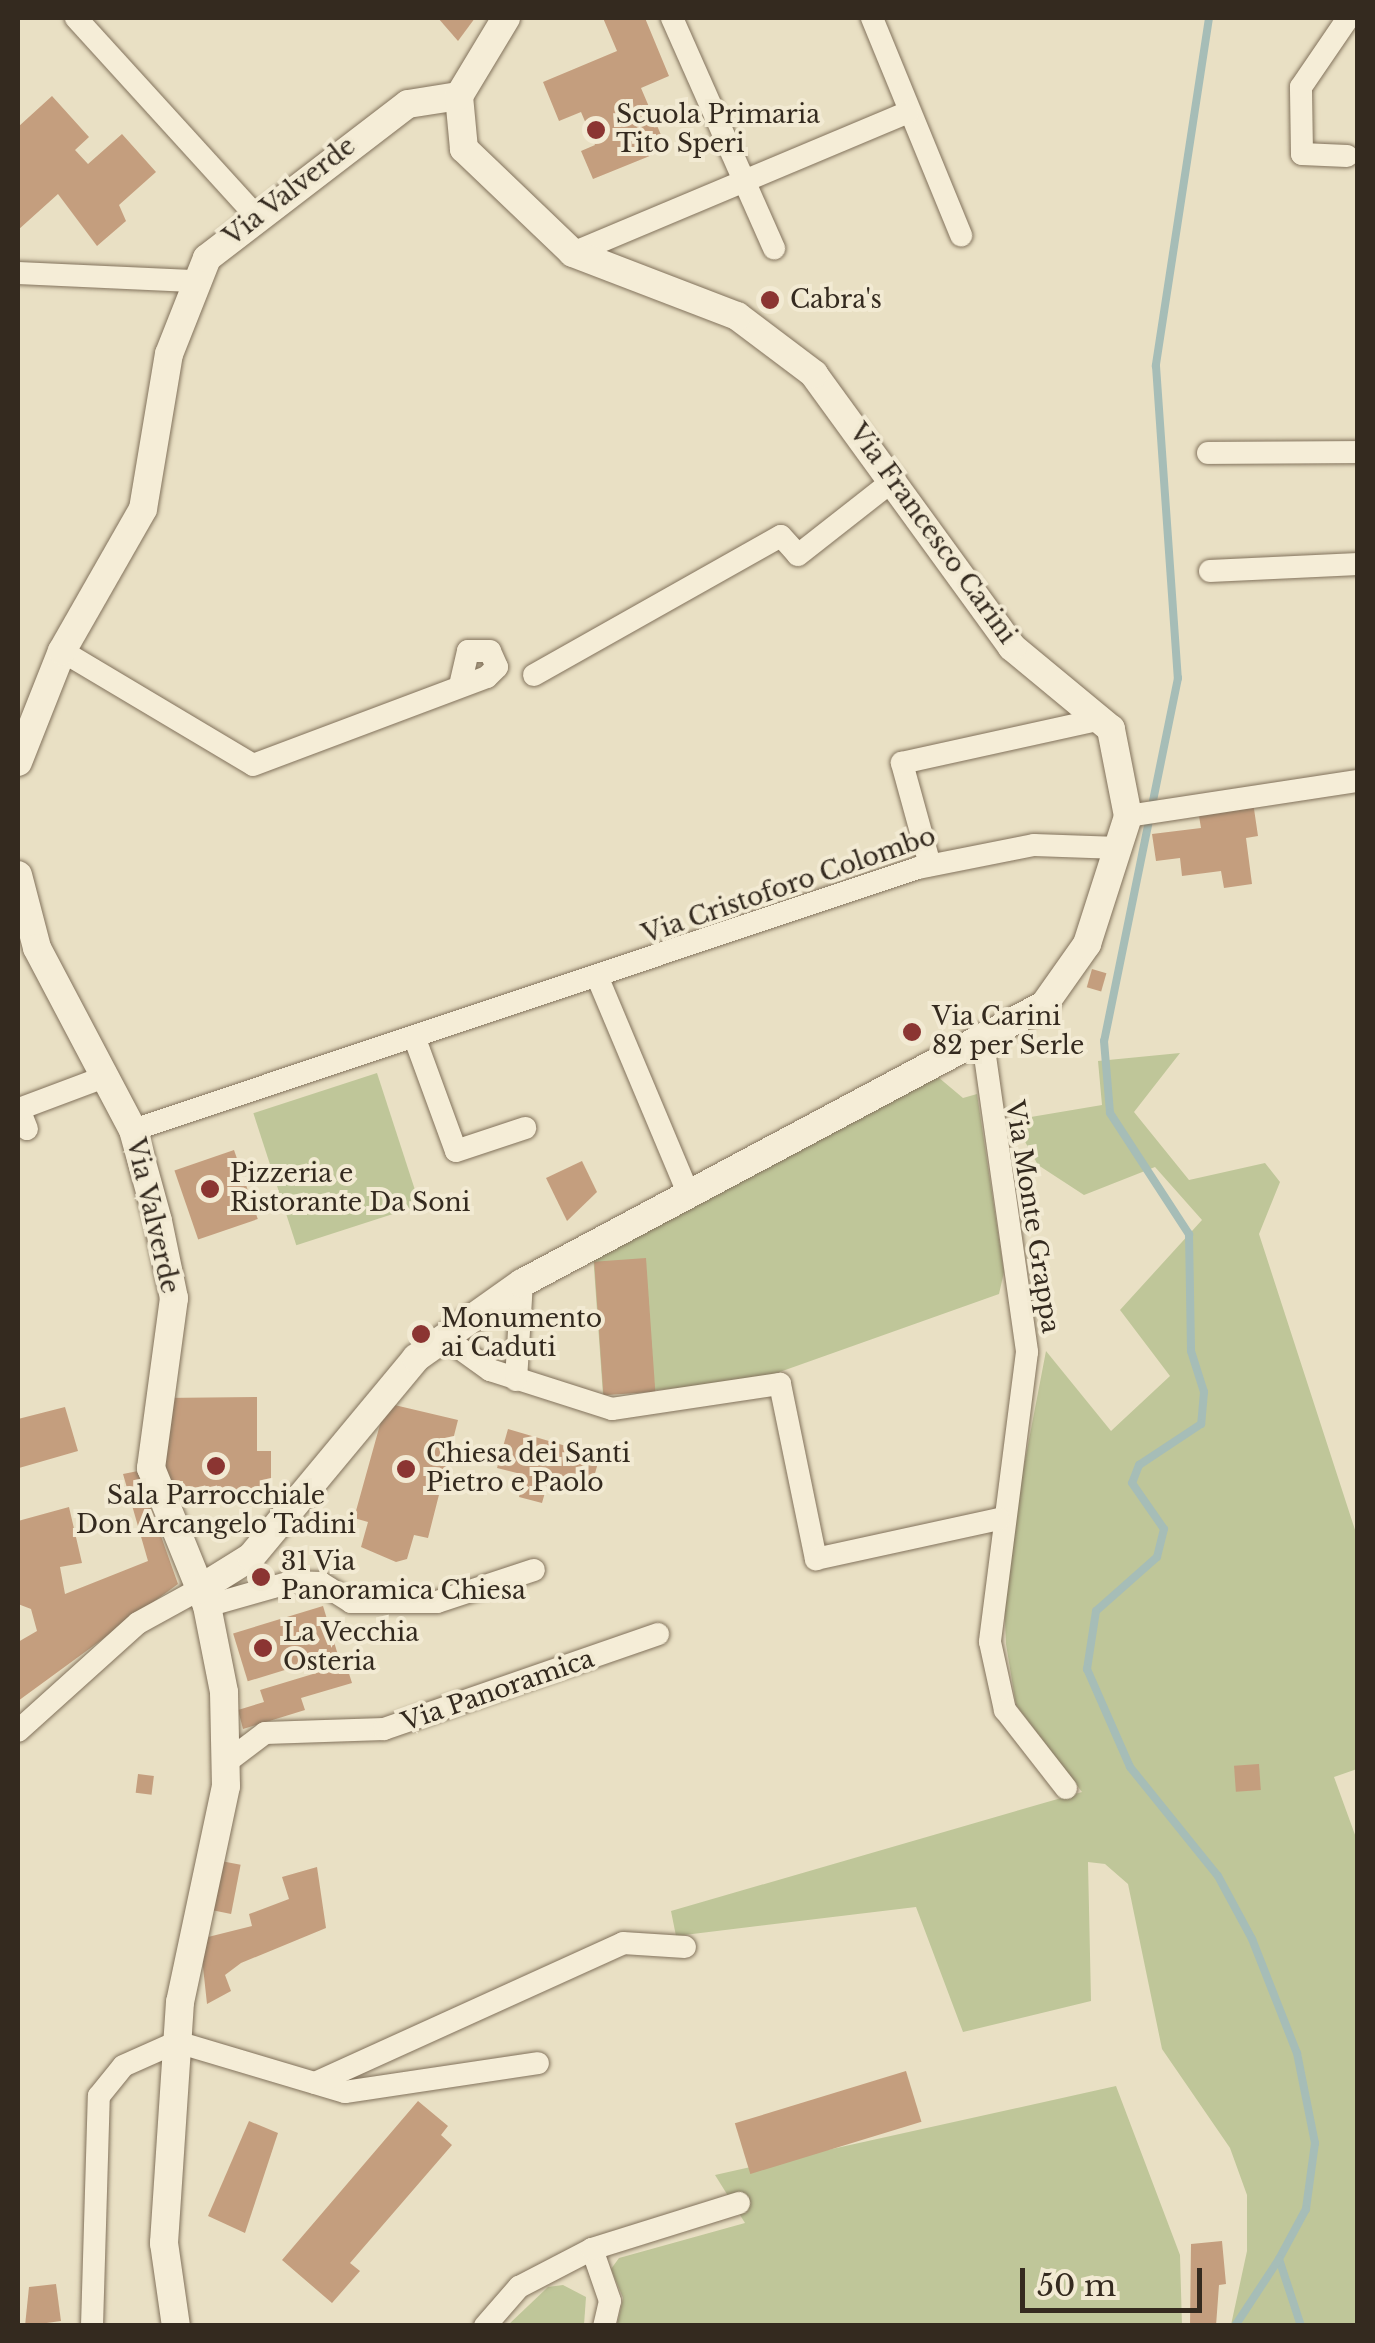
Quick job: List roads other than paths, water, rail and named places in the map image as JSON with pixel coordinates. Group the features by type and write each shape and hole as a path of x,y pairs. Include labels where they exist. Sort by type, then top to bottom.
{"street":[{"path":"76,18 255,216"},
{"path":"459,96 506,18"},
{"path":"672,18 774,248"},
{"path":"872,18 961,235"},
{"path":"1346,156 1302,154 1301,87 1348,18"},
{"name":"Via Valverde","path":"18,762 62,650 153,482 169,354 192,281 255,216 408,104 459,96"},
{"name":"Via Francesco Carini","path":"205,1606 251,1557 384,1390 444,1337 522,1283 1024,1020 1075,968 1132,815 1121,754 1102,719 1012,647 894,479 784,343 738,316 572,253 464,150 459,96"},
{"path":"572,253 908,112"},
{"path":"18,273 192,281"},
{"path":"1208,453 1358,452"},
{"path":"534,675 780,536 798,555 894,479"},
{"path":"1210,571 1358,564"},
{"path":"62,650 253,764 460,686"},
{"path":"930,865 902,763 1102,719"},
{"path":"1132,815 1358,781"},
{"name":"Via Cristoforo Colombo","path":"132,1130 599,981 930,865 1034,845 1119,848"},
{"name":"Via Valverde","path":"18,874 27,952 107,1076 132,1130 174,1298 151,1468 205,1606"},
{"path":"599,981 689,1194"},
{"path":"415,1038 456,1151 525,1128"},
{"name":"Via Monte Grappa","path":"983,1042 1027,1352 999,1518 990,1642 1005,1710 1066,1788"},
{"path":"27,1129 19,1109 107,1076"},
{"path":"516,1380 522,1283"},
{"path":"444,1337 516,1380 612,1409 780,1384 816,1559 999,1518"},
{"path":"18,1731 138,1623 291,1582 321,1582 351,1602 438,1602 534,1570"},
{"path":"176,2326 164,2243 177,2042 224,1764 205,1606"},
{"name":"Via Panoramica","path":"224,1764 266,1733 384,1729 658,1634"},
{"path":"316,2084 623,1943 685,1947"},
{"path":"92,2326 99,2096 123,2066 177,2042 345,2092 538,2063"},
{"path":"485,2326 519,2286 592,2249 739,2203"},
{"path":"592,2249 610,2301 604,2326"}],"waterway":[{"path":"1209,18 1156,366 1178,678 1104,1041 1110,1113 1189,1234 1191,1351 1204,1392 1201,1424 1139,1465 1132,1483 1164,1529 1157,1557 1096,1611 1087,1669 1130,1767 1218,1876 1252,1939 1297,2053 1315,2143 1306,2209 1279,2259 1301,2326"},
{"path":"1235,2326 1279,2259"}],"place":[{"name":"Scuola Primaria Tito Speri","path":"596,130"},
{"name":"Cabra's","path":"770,300"},
{"name":"Via Carini 82 per Serle","path":"912,1032"},
{"name":"Pizzeria e Ristorante Da Soni","path":"210,1189"},
{"name":"Monumento ai Caduti","path":"421,1334"},
{"name":"Sala Parrocchiale Don Arcangelo Tadini","path":"216,1466"},
{"name":"Chiesa dei Santi Pietro e Paolo","path":"406,1469"},
{"name":"31 Via Panoramica Chiesa","path":"261,1577"},
{"name":"La Vecchia Osteria","path":"263,1648"}]}
